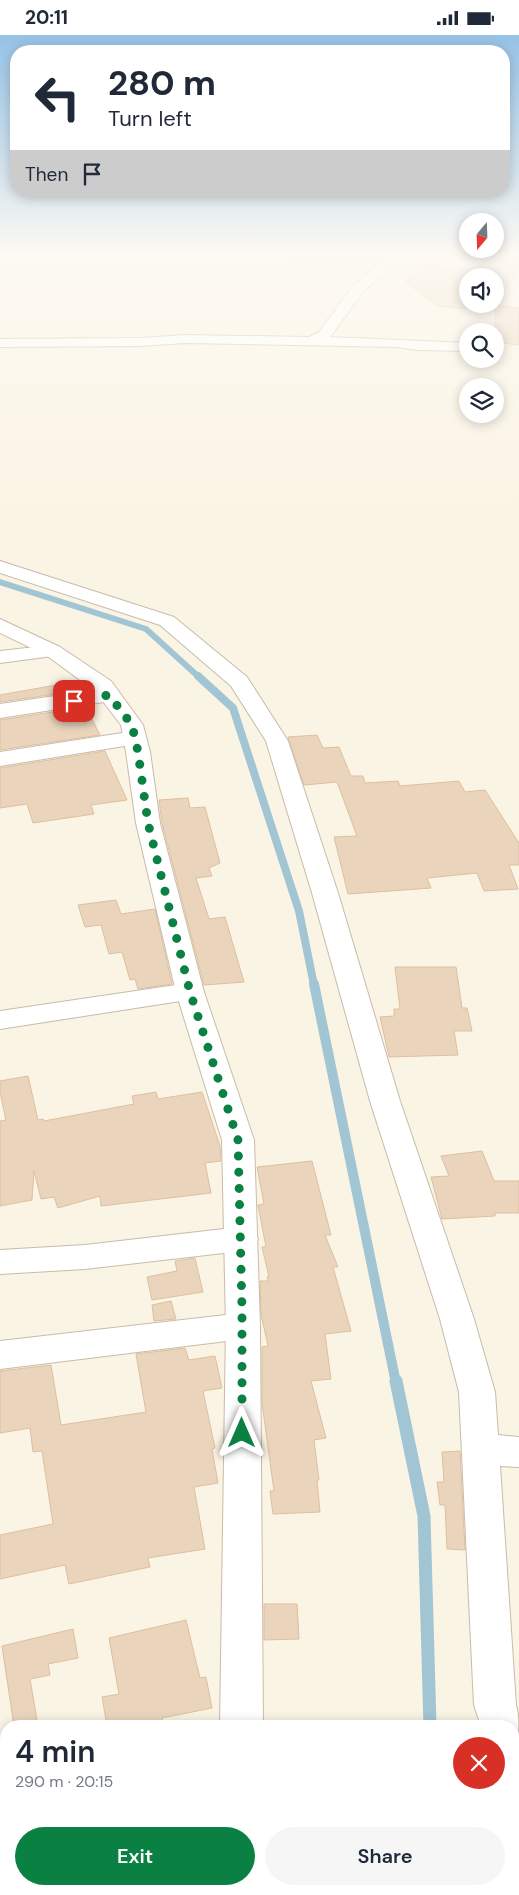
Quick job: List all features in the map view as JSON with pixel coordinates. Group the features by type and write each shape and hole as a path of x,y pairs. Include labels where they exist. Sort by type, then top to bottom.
{"street":[{"path":"0,343 159,341"},
{"path":"355,341 459,347"},
{"path":"0,567 167,621 239,682 277,741 325,893 385,1101 457,1319 477,1392 495,1705 500,1720"},
{"path":"0,625 53,651 103,687 132,725 148,823 190,992 238,1140 243,1326 242,1720"},
{"path":"0,657 53,651"},
{"path":"0,711 109,695"},
{"path":"0,759 135,738"},
{"path":"0,1021 190,992"},
{"path":"0,1262 85,1257 241,1239"},
{"path":"0,1355 243,1326"},
{"path":"481,1449 519,1452"}],"building":[{"path":"504,341 519,341 519,345 504,343"},
{"path":"73,682 77,691 0,702 0,695"},
{"path":"86,707 100,735 0,750 0,720"},
{"path":"317,735 323,748 339,747 351,776 363,776 365,783 398,781 400,786 459,781 465,792 485,790 519,843 519,865 509,865 518,889 484,891 477,873 427,878 431,888 348,894 334,837 357,836 337,782 304,785 288,737"},
{"path":"105,751 127,800 91,805 94,814 33,823 27,804 0,808 0,768"},
{"path":"188,798 190,808 205,807 220,863 209,868 212,876 196,878 209,919 225,917 244,982 204,985 162,823 159,800"},
{"path":"116,900 121,914 155,909 172,984 138,989 135,979 130,980 122,952 109,954 101,925 85,927 78,905"},
{"path":"395,967 456,967 462,1008 467,1008 472,1031 454,1031 458,1055 389,1057 380,1017 394,1016 394,1009 400,1009"},
{"path":"28,1076 38,1120 43,1119 44,1121 134,1104 132,1096 156,1092 158,1099 202,1092 220,1146 221,1161 205,1163 211,1193 101,1206 100,1196 58,1208 54,1197 41,1199 34,1171 32,1200 0,1206 0,1121 6,1120 0,1092 0,1081"},
{"path":"482,1151 494,1181 519,1181 519,1213 495,1213 495,1216 442,1219 431,1177 449,1176 441,1156"},
{"path":"312,1161 331,1235 325,1235 338,1267 333,1267 351,1331 325,1334 331,1379 311,1381 326,1438 314,1440 319,1480 317,1480 320,1512 273,1514 270,1491 274,1491 262,1403 262,1347 268,1346 261,1314 260,1281 268,1281 267,1277 269,1277 262,1247 266,1247 258,1205 264,1204 257,1167"},
{"path":"195,1258 203,1292 152,1300 147,1277 177,1271 175,1261"},
{"path":"171,1301 176,1319 154,1321 152,1305"},
{"path":"185,1348 189,1360 215,1356 222,1388 203,1391 215,1448 212,1449 218,1483 194,1487 205,1549 148,1558 150,1567 69,1584 65,1565 0,1579 0,1535 53,1524 42,1451 33,1452 30,1428 0,1433 0,1371 51,1365 61,1425 146,1412 136,1354"},
{"path":"460,1451 465,1550 447,1549 445,1505 440,1505 437,1482 444,1482 442,1452"},
{"path":"264,1604 297,1604 299,1639 264,1640"},
{"path":"186,1620 200,1678 206,1677 212,1708 162,1718 162,1720 106,1720 102,1697 119,1694 109,1638"},
{"path":"73,1629 78,1658 48,1664 50,1675 30,1679 37,1720 13,1720 2,1646"}],"waterway":[{"path":"0,582 146,629 200,678"},
{"path":"198,676 233,708 299,911 314,985"},
{"path":"314,984 396,1383"},
{"path":"396,1381 424,1516 430,1720"}],"route":[{"path":"74,701 109,695 132,725 138,752 148,823 190,992 238,1140 242,1309 242,1433"}]}
